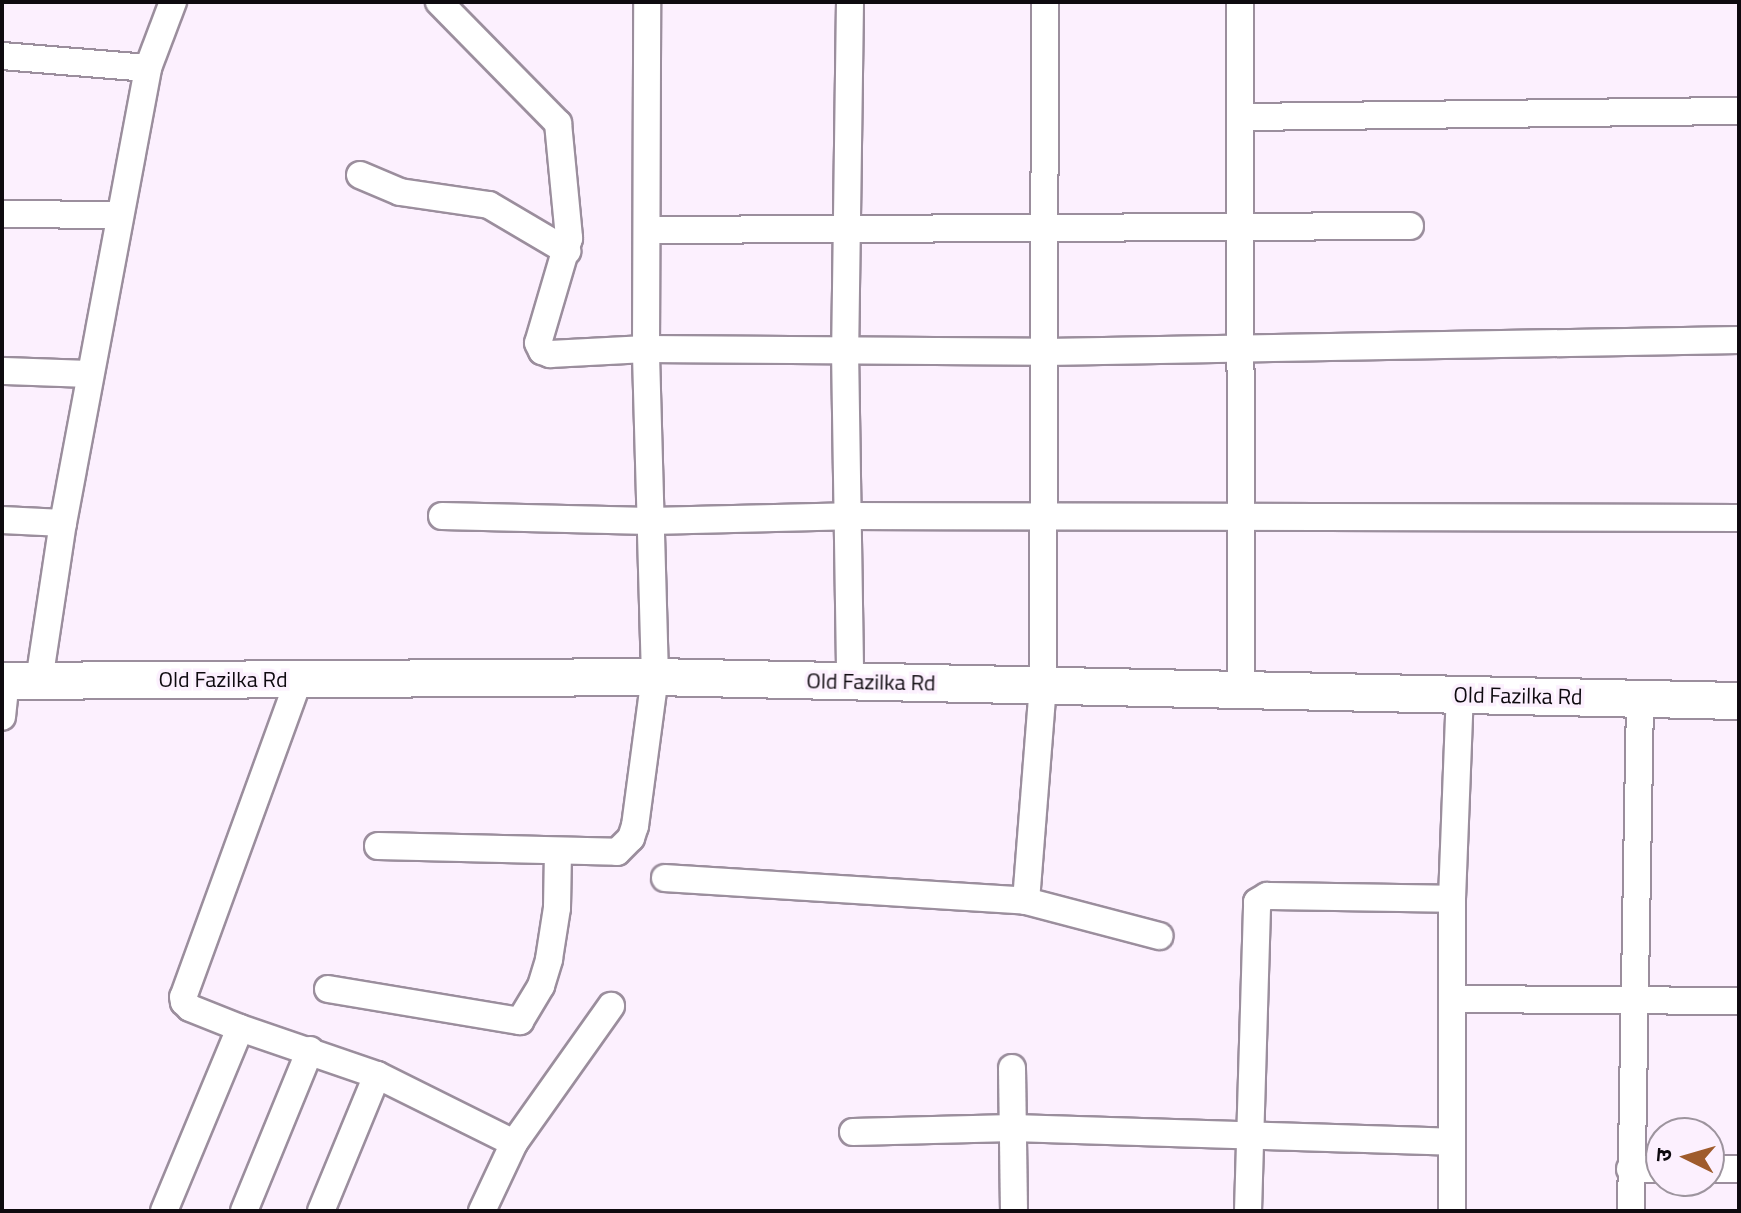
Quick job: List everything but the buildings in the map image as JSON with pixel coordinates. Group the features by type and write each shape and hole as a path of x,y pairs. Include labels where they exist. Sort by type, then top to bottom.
{"main road":[{"name":"Old Fazilka Rd","path":"16,681 655,677 1739,701"}],"street":[{"path":"2,717 16,681 63,523 148,68 173,2"},
{"path":"439,2 558,123 569,220 567,251 539,348 550,354 646,349 1043,352 1239,346 1739,340"},
{"path":"378,846 558,853 617,852 631,838 655,677 646,349 647,2"},
{"path":"850,2 845,231 850,681"},
{"path":"1026,901 1043,686 1045,2"},
{"path":"1240,2 1243,228 1239,346 1241,690"},
{"path":"2,56 148,68"},
{"path":"1242,117 1739,111"},
{"path":"360,175 400,192 489,205 567,251"},
{"path":"2,214 120,215"},
{"path":"647,230 1410,226"},
{"path":"2,371 90,374"},
{"path":"442,516 650,521 848,516 1739,518"},
{"path":"2,520 63,523"},
{"path":"299,679 183,997 190,1008 377,1075 514,1143"},
{"path":"1452,1211 1452,899 1460,695"},
{"path":"1631,1211 1640,699"},
{"path":"328,989 520,1021 541,986 549,959 557,908 558,853"},
{"path":"665,878 1026,901 1159,936"},
{"path":"1248,1211 1257,902 1267,896 1452,899"},
{"path":"1452,999 1739,1001"},
{"path":"482,1211 514,1143 611,1006"},
{"path":"164,1211 240,1028"},
{"path":"244,1211 310,1050"},
{"path":"1012,1068 1014,1211"},
{"path":"321,1211 377,1075"},
{"path":"853,1132 1013,1128 1452,1142"},
{"path":"1630,1169 1645,1169"}]}
